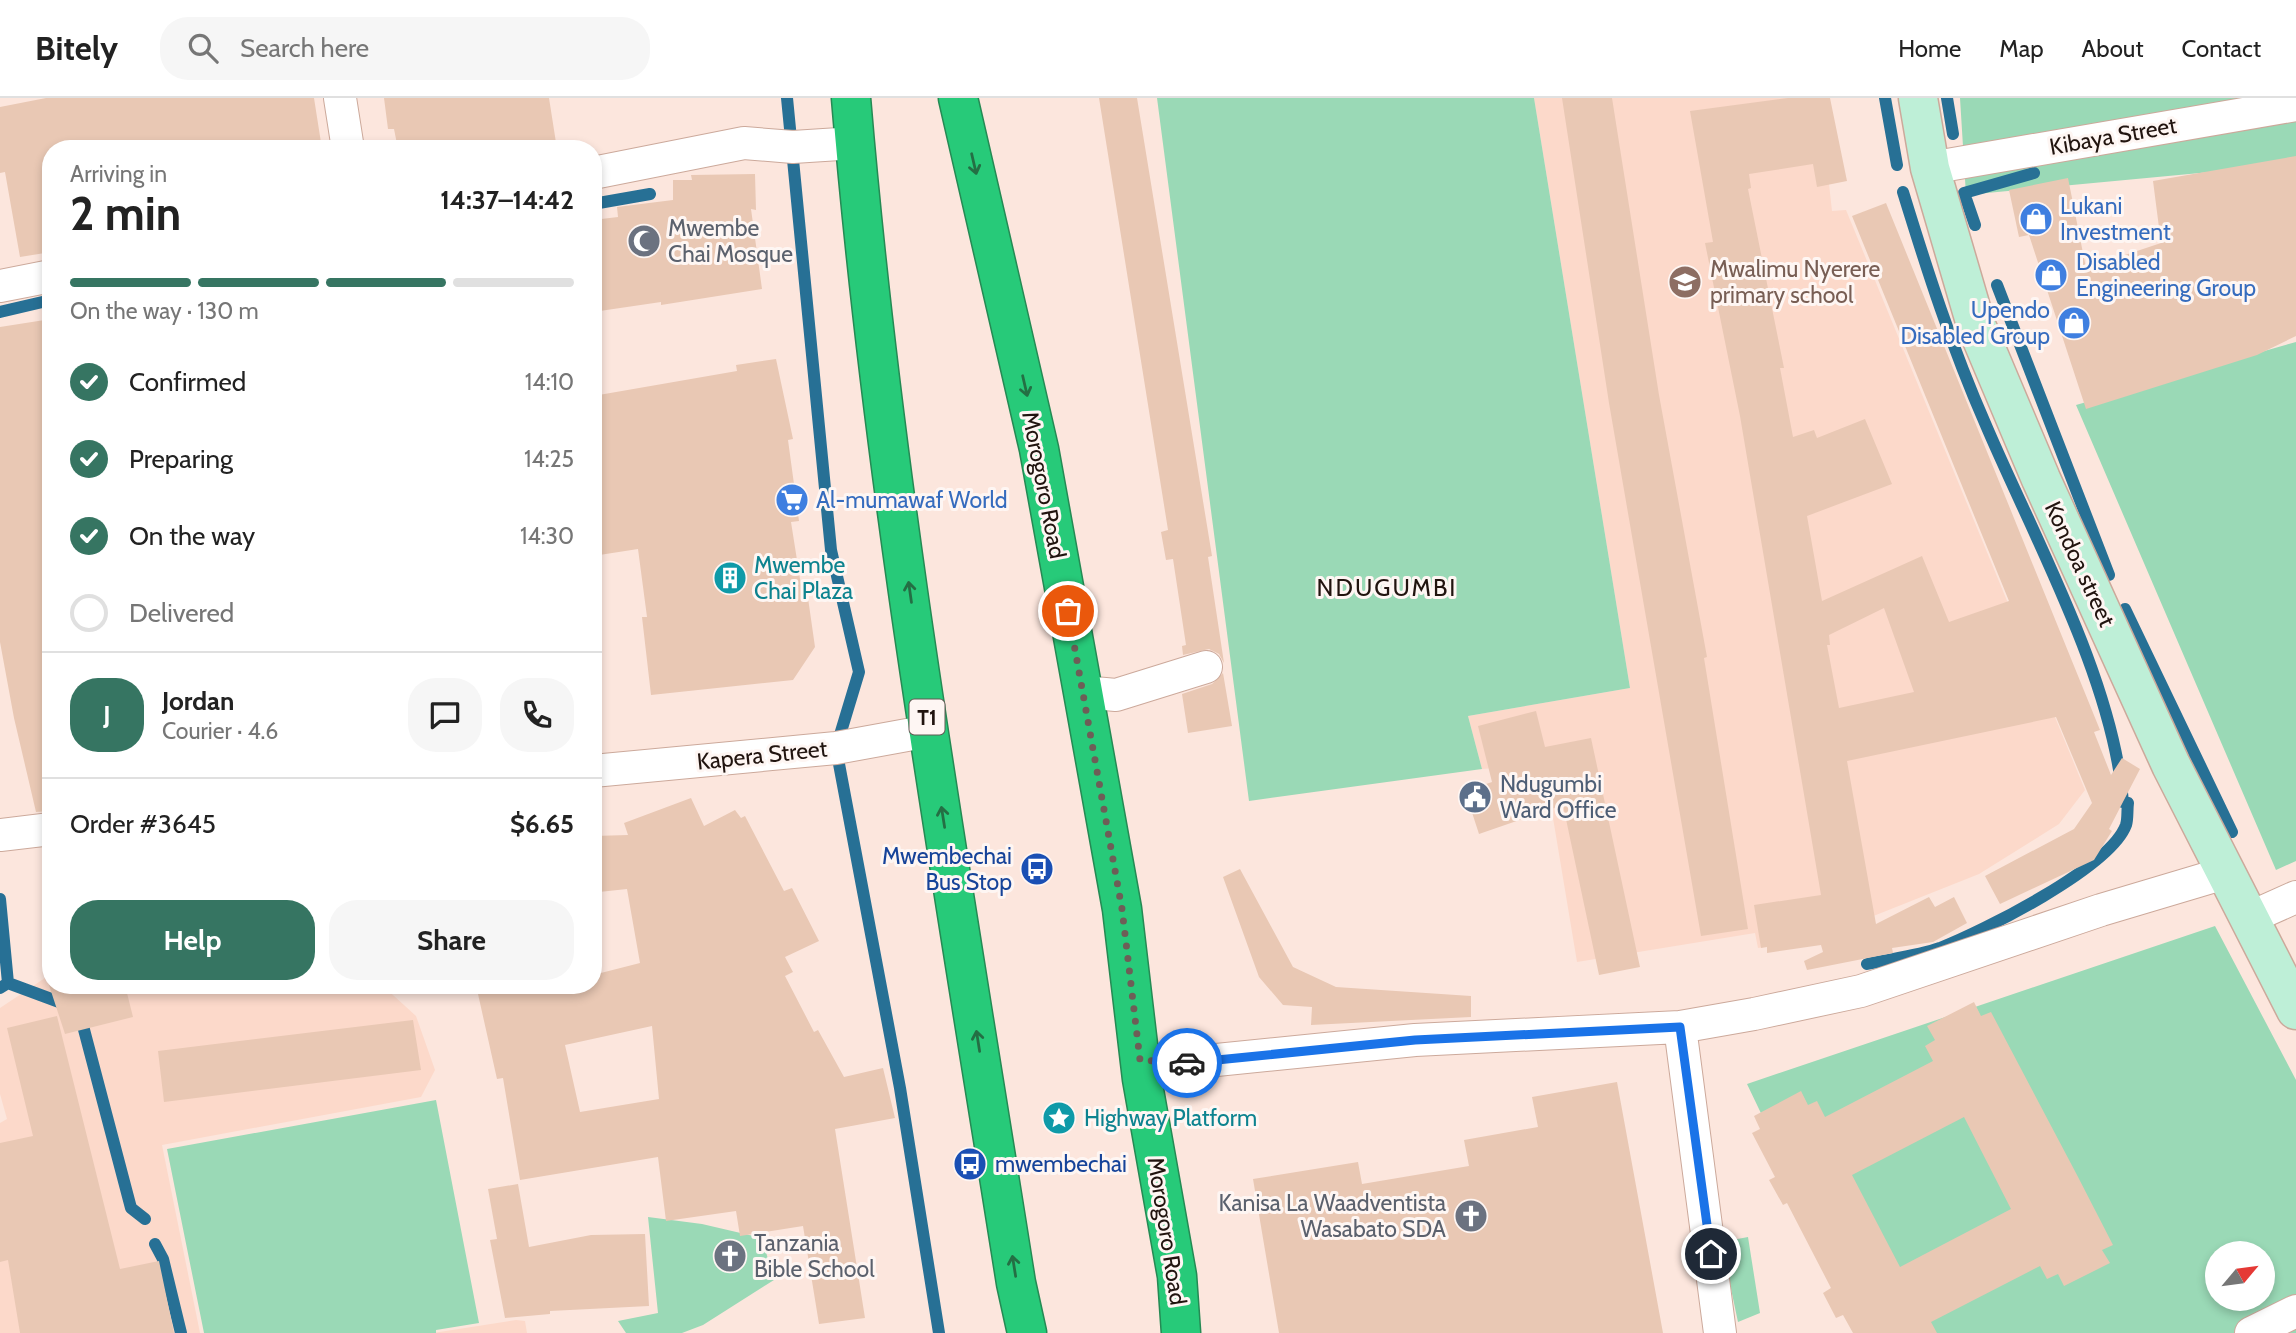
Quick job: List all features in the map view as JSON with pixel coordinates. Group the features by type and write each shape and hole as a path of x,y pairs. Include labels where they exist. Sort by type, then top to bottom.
{"highway":[{"name":"T1","path":"851,98 880,383 929,731 1016,1283 1027,1333"},
{"name":"Morogoro Road","path":"958,98 1039,449 1083,692 1122,909 1140,1060 1177,1276 1181,1333"}],"street":[{"path":"340,98 347,140"},
{"name":"Kondoa street","path":"1918,98 1930,168 1976,325 2040,478 2171,765 2296,1010"},
{"name":"Kibaya Street","path":"1930,168 2296,105"},
{"path":"602,171 744,143 793,146 855,142"},
{"path":"0,286 42,278"},
{"path":"1083,692 1116,695 1206,667"},
{"name":"Kapera Street","path":"602,770 836,748 929,731"},
{"path":"0,835 42,830"},
{"path":"1140,1060 1177,1064 1415,1040 1680,1027 1861,991 2101,910 2225,873"},
{"path":"2249,918 2296,897"},
{"path":"1680,1027 1720,1333"},
{"path":"2251,1333 2296,1311"}],"shaded area":[{"path":"1534,98 1827,98 1828,175 1832,211 1846,210 2085,790 2059,824 1979,874 1876,915 1824,931 1817,938 1758,948 1755,933 1577,962 1544,764 1482,769 1468,716 1630,688"},
{"path":"42,980 42,994 392,994 416,1016 435,1070 421,1097 162,1145 200,1333 0,1333 0,1123 7,1119 0,1094 0,1008"},
{"path":"516,1320 525,1321 527,1333 433,1333"}],"green space":[{"path":"1157,98 1534,98 1630,688 1468,716 1482,769 1249,801"},
{"path":"1960,98 2296,98 2296,164 1966,195"},
{"path":"2296,342 2296,861 2276,870 2076,405"},
{"path":"2215,926 2296,1080 2296,1333 1866,1333 1747,1084"},
{"path":"436,1100 479,1323 436,1330 436,1333 204,1333 167,1149"},
{"path":"648,1217 702,1224 762,1238 774,1280 703,1325 682,1333 626,1333 618,1321 658,1313"},
{"path":"1748,1237 1760,1313 1738,1322 1726,1265 1727,1241"}],"building":[{"path":"46,98 314,98 321,140 42,140 42,253 20,257 5,172 0,173 0,107"},
{"path":"384,98 549,98 556,140 396,140 394,129 388,129"},
{"path":"1099,98 1137,98 1212,556 1208,557 1224,663 1219,654 1209,649 1183,655 1182,646 1186,645 1173,559 1166,560 1161,532 1168,530"},
{"path":"1562,98 1612,98 1659,395 1707,657 1704,658 1748,929 1701,936 1609,403"},
{"path":"1788,98 1830,98 1847,181 1817,187 1813,164 1749,174 1751,188 1748,189 1784,368 1780,368 1793,437 1814,430 1817,438 1865,419 1892,484 1807,516 1822,601 1922,556 1949,622 2009,601 1852,216 1886,203 2100,730 2094,732 2111,775 2122,758 2140,769 2109,829 2112,831 2094,860 2000,904 1985,876 2074,829 2092,803 2056,717 1847,761 1876,924 1929,897 1935,907 1954,897 1967,923 1933,942 1892,948 1893,953 1807,970 1804,961 1823,952 1821,945 1767,953 1767,947 1761,948 1754,905 1821,895 1740,416 1705,243 1713,242 1690,111","holes":["1884,608 1914,692 1839,708 1827,645 1830,645 1829,635"]},
{"path":"2296,156 2296,336 2257,355 2086,409 2029,235 2019,237 2009,190 2068,178 2086,268 2161,243 2153,181"},
{"path":"755,174 756,210 751,209 762,289 661,305 661,302 602,311 602,219 618,217 617,207 673,200 673,180 692,180 691,175"},
{"path":"42,320 42,812 36,812 0,642 0,327"},
{"path":"776,359 793,439 788,440 799,521 791,522 803,598 808,598 815,647 793,680 651,695 642,617 647,617 638,549 602,555 602,394 737,371 736,365"},
{"path":"1223,673 1232,726 1188,733 1182,694 1212,684"},
{"path":"1536,711 1545,747 1591,738 1640,967 1599,975 1563,805 1479,834 1465,791 1492,782 1478,726"},
{"path":"691,798 704,826 735,810 741,818 745,816 784,891 792,888 819,941 785,957 793,972 785,976 814,1032 818,1030 844,1077 883,1068 895,1118 835,1129 865,1318 819,1324 803,1226 740,1236 736,1211 666,1221 658,1157 520,1180 503,1078 497,1079 478,994 602,994 602,973 640,963 627,889 602,892 602,836 628,835 624,823","holes":["652,1026 659,1099 580,1112 565,1045"]},
{"path":"1240,869 1293,967 1336,987 1471,996 1471,1017 1311,1025 1312,1007 1283,1005 1259,977 1223,877"},
{"path":"52,994 127,994 133,1017 65,1034"},
{"path":"1974,1002 1981,1016 1991,1012 2113,1245 2102,1250 2110,1263 2064,1286 2058,1274 2047,1279 2040,1266 1931,1322 1937,1333 1853,1333 1843,1315 1836,1318 1823,1293 1831,1288 1787,1203 1783,1205 1769,1180 1775,1177 1752,1133 1760,1129 1754,1116 1801,1091 1808,1105 1817,1101 1825,1117 1933,1061 1925,1046 1935,1040 1927,1026","holes":["1964,1117 2011,1209 1900,1267 1852,1175"]},
{"path":"57,1016 120,1269 159,1261 174,1333 20,1333 8,1260 0,1262 0,1143 33,1136 7,1028"},
{"path":"413,1020 421,1070 164,1102 158,1051"},
{"name":"Kanisa La Waadventista Wasabato SDA","path":"1617,1082 1663,1333 1279,1333 1253,1179 1358,1162 1362,1184 1469,1166 1464,1140 1538,1127 1532,1097"},
{"path":"518,1184 529,1247 591,1235 645,1234 649,1306 550,1311 550,1314 505,1318 490,1240 497,1239 488,1189"}],"waterway":[{"path":"787,98 831,550 859,672 836,748 900,1088 939,1333"},
{"path":"1885,98 1897,165"},
{"path":"1947,98 1953,134"},
{"path":"1975,225 1964,193 2034,173"},
{"path":"1867,964 1940,948 1985,928 2043,896 2096,860 2115,842 2126,825 2128,803 2123,802 2116,756 2088,659 1962,366 1903,192"},
{"path":"602,202 650,194"},
{"path":"1997,285 2109,575"},
{"path":"0,312 42,302"},
{"path":"2125,609 2232,832"},
{"path":"0,899 8,983"},
{"path":"0,988 8,983 70,1006 82,1022 131,1208 145,1219"},
{"path":"155,1244 163,1259 181,1333"}],"way so far":[{"path":"1068,611 1122,909 1140,1060 1187,1063"}],"place":[{"name":"Lukani Investment","path":"2036,219"},
{"name":"Mwembe Chai Mosque","path":"644,241"},
{"name":"Disabled Engineering Group","path":"2051,275"},
{"name":"Mwalimu Nyerere primary school","path":"1685,282"},
{"name":"Upendo Disabled Group","path":"2074,323"},
{"name":"Al-mumawaf World","path":"792,500"},
{"name":"Mwembe Chai Plaza","path":"730,578"},
{"name":"Ndugumbi Ward Office","path":"1475,797"},
{"name":"Mwembechai Bus Stop","path":"1037,869"},
{"name":"Highway Platform","path":"1059,1118"},
{"name":"mwembechai","path":"970,1164"},
{"name":"Kanisa La Waadventista Wasabato SDA","path":"1471,1216"},
{"name":"Tanzania Bible School","path":"730,1256"}],"district":[{"name":"NDUGUMBI","path":"1387,587"}],"route":[{"path":"1187,1063 1415,1040 1520,1037 1680,1027 1711,1254"}]}
